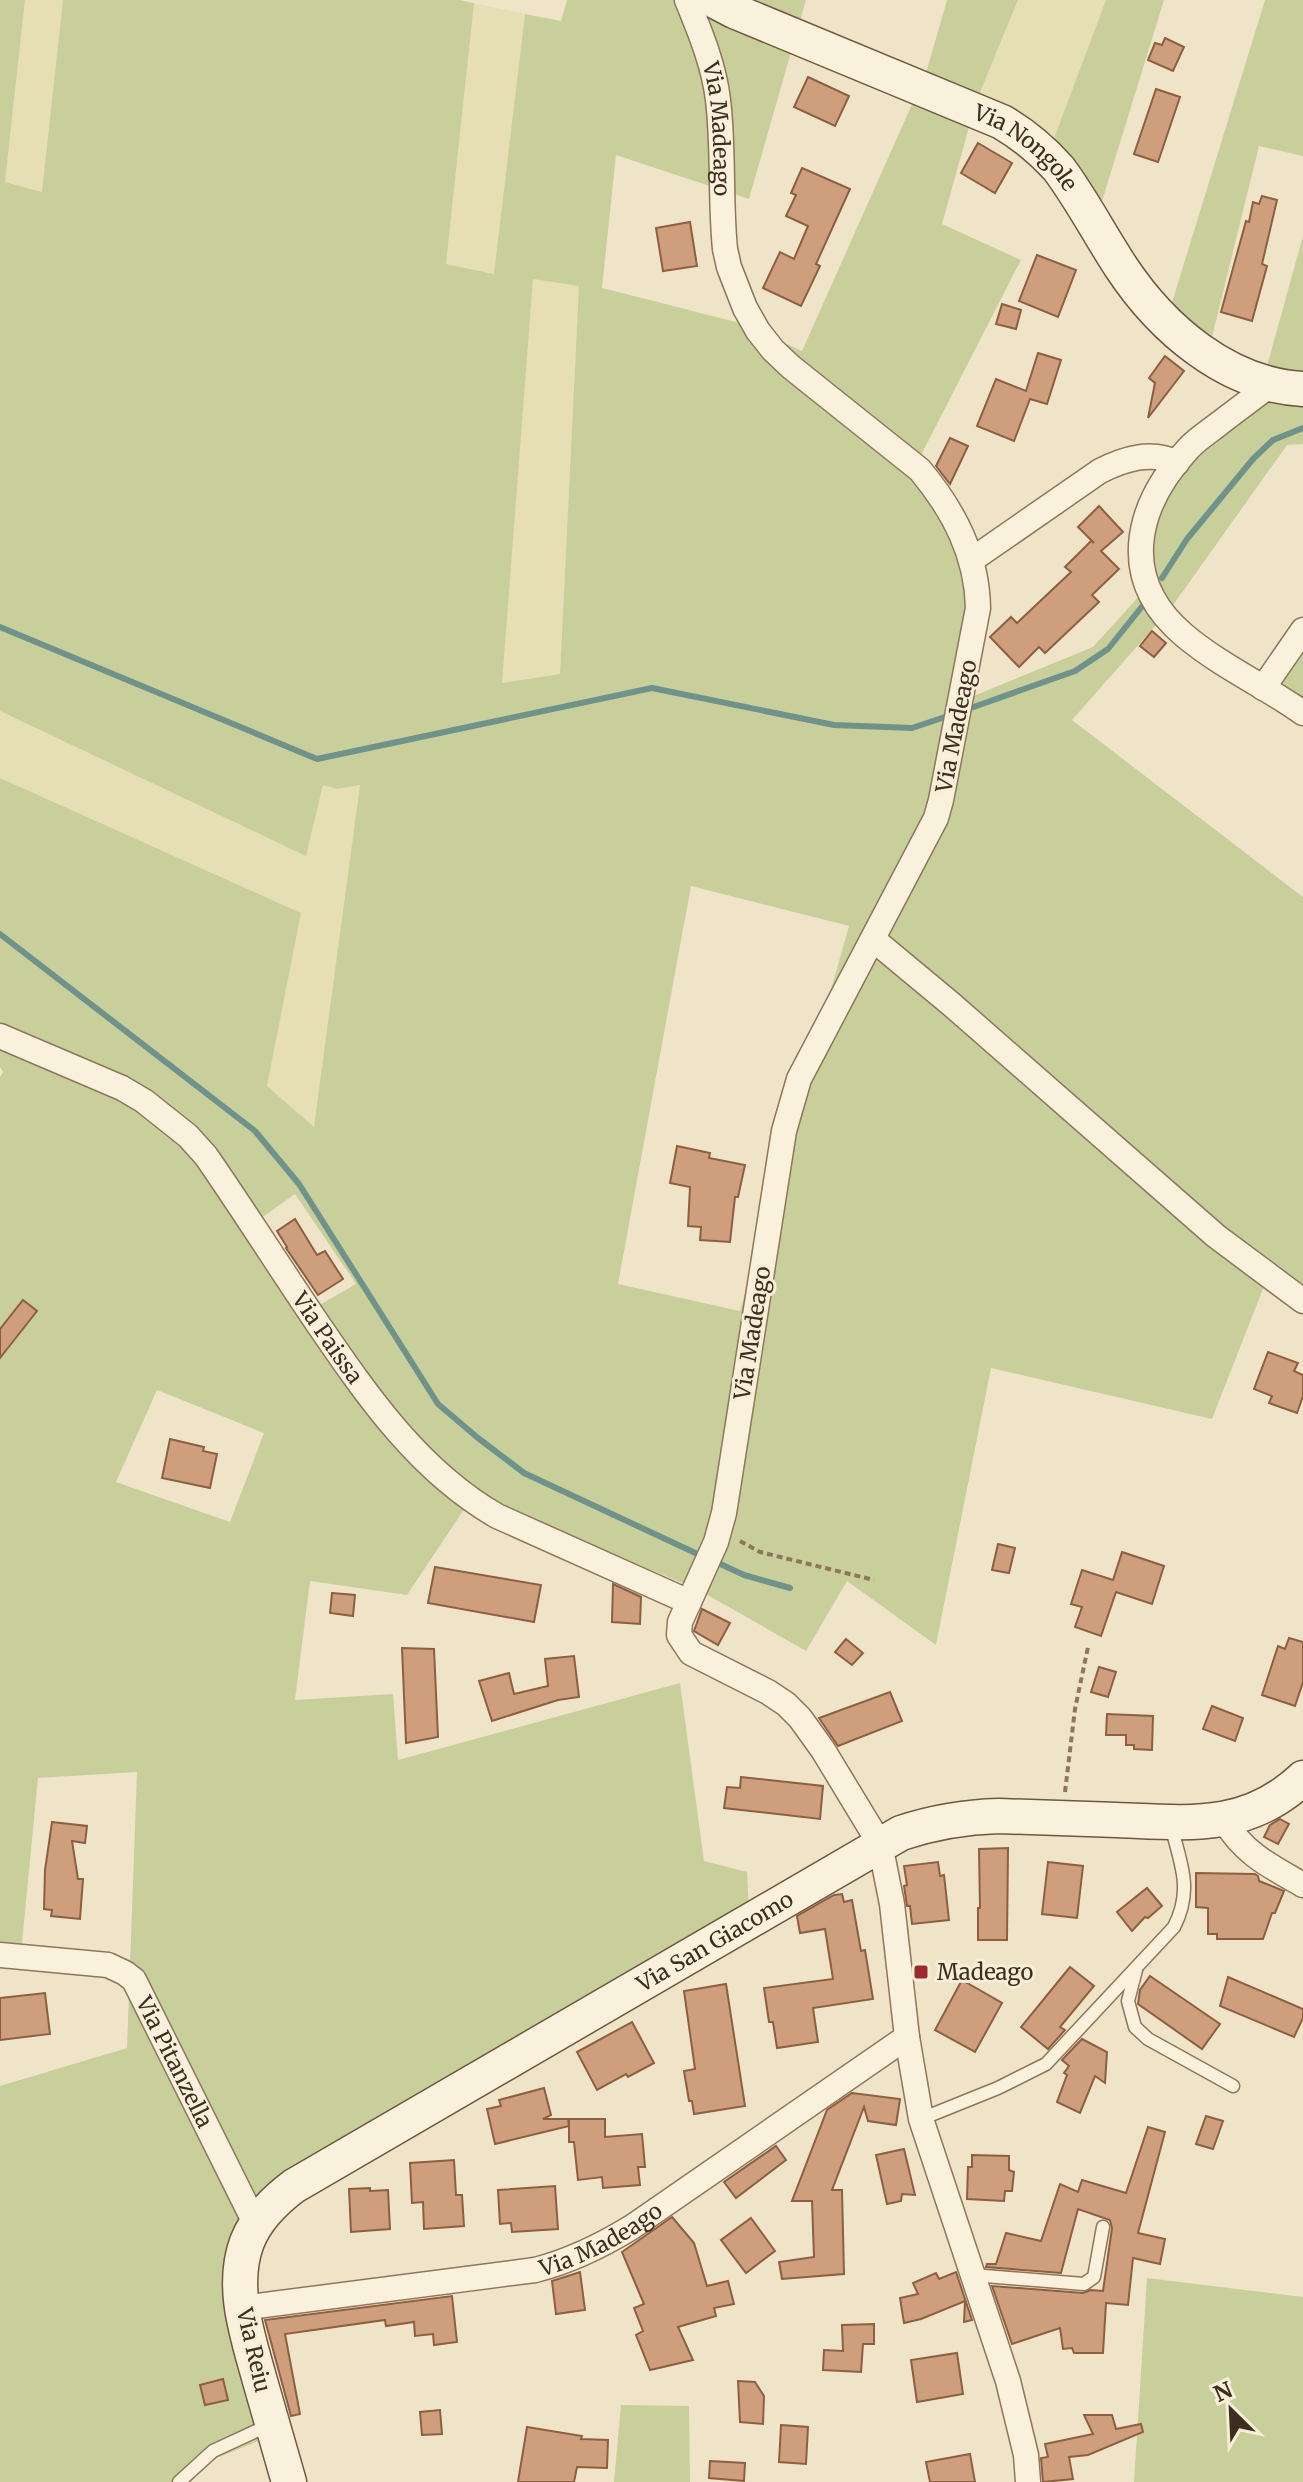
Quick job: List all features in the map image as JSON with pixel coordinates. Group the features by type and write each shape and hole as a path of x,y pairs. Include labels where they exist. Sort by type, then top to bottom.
{"street":[{"name":"Via Madeago","path":"687,0 715,83 725,249 745,308 758,331 791,367 920,470 946,506 973,559 978,608 936,818 799,1079 790,1103 724,1513 679,1628 679,1635 686,1648 699,1657 768,1692 793,1711 818,1742 880,1844 892,1904 907,2037 921,2119 1008,2381 1026,2455 1028,2482"},
{"name":"Via Nongole","path":"713,0 1002,122 1019,132 1059,169 1121,267 1161,318 1223,365 1286,387"},
{"name":"Via Nongole","path":"1286,387 1189,447 1157,491 1144,523 1139,557 1143,580 1154,601 1183,634 1209,655 1298,705"},
{"path":"973,559 1112,465 1128,459 1156,456 1177,463"},
{"path":"1263,688 1303,630"},
{"path":"874,940 1216,1236 1303,1301"},
{"name":"Via Paissa","path":"0,1036 122,1088 144,1101 188,1136 206,1156 378,1409 423,1459 470,1501 689,1602"},
{"name":"Via San Giacomo","path":"294,2186 901,1833 946,1820 999,1816 1170,1822 1224,1820 1271,1803 1303,1778"},
{"path":"1224,1820 1241,1846 1253,1856 1303,1885"},
{"name":"Via Pitanzella","path":"0,1955 108,1965 134,1980 256,2225"},
{"name":"Via Madeago","path":"242,2308 535,2270 563,2263 632,2227 907,2037"},
{"name":"Via Reiu","path":"289,2482 244,2322 241,2271 248,2240 256,2225 272,2204 294,2186"}],"lane":[{"path":"921,2119 998,2088 1046,2064 1174,1927 1185,1898 1184,1880 1170,1822"},
{"path":"1137,1966 1128,2001 1135,2027 1148,2039 1233,2086"},
{"path":"973,2275 1084,2284 1094,2277 1103,2227"},
{"path":"179,2482 213,2451 272,2424"}],"path":[{"path":"724,1513 725,1523 734,1538 760,1552 874,1580"},
{"path":"1062,1818 1075,1709 1088,1647"}],"shaded area":[{"path":"25,0 63,0 43,192 5,182"},
{"path":"1018,0 1106,0 1051,146 976,102"},
{"path":"474,3 525,14 495,274 446,265"},
{"path":"533,279 579,286 560,674 501,683"},
{"path":"0,711 306,855 323,785 337,789 360,785 315,1128 267,1086 301,913 0,778"}],"green space":[{"path":"0,0 25,0 5,182 42,192 63,0 459,0 474,3 446,264 494,274 525,14 561,21 567,0 806,0 749,199 616,155 602,288 740,323 802,351 926,73 947,0 1018,0 976,102 942,224 1021,260 918,461 983,576 971,697 1093,647 1143,592 1150,533 1166,490 1267,366 1303,236 1303,444 1287,445 1171,608 1072,720 1303,897 1303,1295 1270,1271 1212,1419 991,1368 936,1645 847,1581 806,1651 697,1589 473,1496 407,1595 310,1581 295,1700 393,1694 398,1760 680,1683 704,1861 747,1872 750,1933 279,2210 245,2280 280,2432 212,2460 188,2482 0,2482 0,2086 127,2048 137,1772 38,1778 20,1963 0,1962 0,1077 3,1072 0,1067 0,778 301,913 267,1086 314,1127 360,785 337,789 323,785 306,856 0,711","holes":["533,279 579,286 560,674 502,683","691,886 849,926 740,1311 618,1284","295,1194 356,1284 316,1307 260,1219","157,1390 264,1433 230,1522 116,1482"]},
{"path":"1106,0 1164,0 1098,214 1051,146"},
{"path":"1265,0 1303,0 1303,156 1259,146 1210,345 1170,309"},
{"path":"1303,631 1303,707 1266,681"},
{"path":"1147,2278 1303,2297 1303,2482 1134,2482"},
{"path":"621,2405 689,2406 690,2482 614,2482"}],"building":[{"path":"1165,38 1184,47 1173,71 1148,60 1155,43 1162,45"},
{"path":"808,77 849,96 835,126 794,107"},
{"path":"1156,89 1180,97 1158,162 1134,154"},
{"path":"978,143 1012,163 995,193 961,173"},
{"path":"802,168 850,189 801,306 763,288 780,252 794,259 808,226 786,216 796,195 791,193"},
{"path":"1262,196 1277,200 1262,264 1267,266 1252,321 1221,312 1246,221 1249,222 1253,202 1259,204"},
{"path":"690,222 697,266 663,271 656,228"},
{"path":"1037,255 1076,270 1058,317 1019,301"},
{"path":"1002,304 1021,310 1016,329 996,324"},
{"path":"1038,353 1061,360 1047,404 1030,399 1014,441 977,426 996,379 1026,391"},
{"path":"1165,356 1184,371 1148,418 1155,383 1149,378"},
{"path":"950,438 968,446 950,484 936,466"},
{"path":"1099,506 1123,532 1101,551 1119,569 1092,595 1099,602 1045,653 1039,647 1019,667 990,637 1011,617 1017,623 1071,572 1065,567 1091,541 1094,543 1078,527"},
{"path":"1152,631 1166,643 1154,657 1140,646"},
{"path":"677,1146 710,1153 709,1158 745,1165 738,1197 735,1197 730,1242 700,1240 701,1227 688,1226 690,1187 670,1183"},
{"path":"295,1219 317,1255 325,1251 343,1279 318,1295 277,1231"},
{"path":"23,1300 37,1311 0,1358 0,1329"},
{"path":"1268,1352 1298,1363 1294,1371 1303,1375 1303,1396 1297,1413 1269,1403 1272,1396 1254,1389"},
{"path":"170,1439 204,1447 203,1451 217,1454 210,1488 162,1478"},
{"path":"998,1544 1015,1548 1009,1573 992,1570"},
{"path":"1122,1552 1164,1566 1152,1604 1116,1592 1101,1636 1075,1627 1082,1607 1071,1604 1082,1570 1113,1580"},
{"path":"435,1567 541,1585 534,1622 428,1603"},
{"path":"613,1584 641,1597 640,1624 612,1622"},
{"path":"332,1593 355,1595 353,1616 330,1613"},
{"path":"702,1609 730,1623 718,1645 694,1631"},
{"path":"1289,1638 1303,1642 1303,1682 1295,1706 1262,1695 1278,1646 1285,1649"},
{"path":"846,1639 863,1653 852,1665 835,1652"},
{"path":"402,1648 434,1649 438,1737 406,1743"},
{"path":"574,1656 579,1697 558,1700 492,1721 479,1681 509,1673 514,1694 548,1686 545,1659"},
{"path":"1099,1667 1116,1672 1108,1697 1091,1692"},
{"path":"890,1692 902,1721 838,1746 819,1718"},
{"path":"1212,1706 1243,1718 1235,1741 1203,1729"},
{"path":"1107,1714 1153,1716 1152,1750 1134,1749 1134,1745 1126,1745 1126,1735 1106,1735"},
{"path":"741,1777 823,1786 820,1819 724,1808 727,1787 740,1788"},
{"path":"1280,1819 1289,1824 1278,1844 1264,1837 1270,1825"},
{"path":"52,1822 87,1826 85,1843 72,1841 78,1879 83,1879 80,1919 51,1916 52,1910 44,1909 45,1870"},
{"path":"1008,1848 1007,1940 978,1940 979,1849"},
{"path":"938,1862 940,1876 944,1875 949,1920 912,1924 904,1886 907,1885 904,1866"},
{"path":"1048,1862 1083,1866 1077,1918 1042,1914"},
{"path":"1196,1873 1255,1874 1259,1881 1284,1891 1263,1939 1217,1939 1217,1934 1208,1934 1208,1908 1196,1907"},
{"path":"1147,1888 1162,1906 1148,1918 1145,1917 1132,1931 1117,1912"},
{"path":"842,1894 844,1902 852,1900 873,1999 813,2008 818,2042 777,2048 764,1988 833,1979 825,1929 800,1933 797,1916 834,1895"},
{"path":"1070,1967 1094,1986 1060,2027 1065,2030 1048,2049 1021,2027"},
{"path":"1150,1976 1220,2024 1202,2049 1138,2004 1140,1990"},
{"path":"1228,1977 1303,2009 1303,2018 1294,2037 1220,2006"},
{"path":"962,1980 1002,2003 975,2052 935,2030"},
{"path":"726,1984 745,2106 694,2114 684,2071 695,2069 684,1991"},
{"path":"45,1993 50,2034 0,2040 0,1998"},
{"path":"632,2022 654,2063 597,2090 577,2052"},
{"path":"1082,2039 1107,2052 1105,2083 1095,2076 1080,2113 1057,2102 1067,2075 1064,2073 1069,2066 1062,2060"},
{"path":"544,2088 551,2115 543,2119 568,2119 569,2126 495,2144 487,2109 501,2106 499,2100"},
{"path":"852,2093 900,2099 896,2125 868,2121 864,2107 832,2190 842,2190 844,2274 782,2279 779,2262 814,2257 812,2201 792,2201 827,2110"},
{"path":"1206,2116 1223,2121 1213,2149 1196,2144"},
{"path":"569,2119 605,2119 605,2137 642,2134 645,2167 638,2167 640,2185 603,2188 602,2177 578,2180 574,2142 569,2142"},
{"path":"1148,2127 1165,2132 1138,2233 1165,2239 1160,2264 1133,2258 1128,2305 1106,2303 1103,2353 1074,2353 1072,2348 1063,2349 1060,2328 1012,2344 992,2286 1083,2293 1103,2291 1112,2228 1110,2220 1078,2209 1061,2273 986,2267 987,2264 996,2264 1006,2233 1041,2241 1060,2184 1078,2192 1082,2180 1126,2193"},
{"path":"776,2146 786,2160 736,2198 724,2182"},
{"path":"904,2149 915,2195 902,2194 901,2201 887,2204 876,2155"},
{"path":"972,2155 1009,2156 1009,2170 1014,2172 1012,2191 1005,2191 1004,2201 967,2199 968,2167 972,2167"},
{"path":"454,2160 456,2195 462,2195 464,2226 424,2229 423,2202 412,2203 410,2163"},
{"path":"555,2186 558,2229 512,2232 511,2223 500,2224 498,2190"},
{"path":"370,2188 370,2191 388,2190 390,2229 351,2232 349,2189"},
{"path":"672,2217 694,2243 707,2286 728,2281 734,2304 714,2308 716,2316 678,2327 693,2360 650,2370 636,2335 643,2331 634,2308 644,2304 622,2252"},
{"path":"751,2218 775,2251 746,2273 721,2240"},
{"path":"580,2272 585,2310 556,2314 552,2281"},
{"path":"956,2272 972,2320 964,2322 965,2301 904,2323 900,2298 918,2294 913,2283 936,2273 939,2279"},
{"path":"452,2296 457,2342 434,2345 433,2334 415,2336 414,2322 386,2326 385,2320 285,2334 300,2414 291,2416 265,2320"},
{"path":"874,2324 874,2344 863,2344 861,2372 823,2370 824,2350 843,2351 842,2325"},
{"path":"957,2353 963,2394 917,2402 911,2360"},
{"path":"223,2379 228,2400 205,2405 200,2385"},
{"path":"738,2381 755,2382 764,2396 763,2424 740,2422"},
{"path":"440,2410 442,2434 422,2435 420,2412"},
{"path":"1084,2415 1112,2415 1116,2429 1141,2424 1143,2432 1088,2455 1069,2457 1073,2479 1043,2482 1041,2458 1048,2457 1045,2444 1093,2434"},
{"path":"781,2425 808,2427 806,2464 779,2462"},
{"path":"527,2427 582,2436 581,2439 608,2440 607,2468 577,2467 574,2482 518,2482"},
{"path":"970,2454 975,2482 930,2482 926,2462"},
{"path":"710,2461 745,2463 744,2481 709,2478"}],"waterway":[{"path":"1162,578 1187,539 1253,459 1273,440 1303,428"},
{"path":"965,710 1075,671 1108,649 1148,599"},
{"path":"0,627 317,759 652,688 834,725 912,728 951,715"},
{"path":"0,934 255,1131 299,1184 438,1404 524,1473 704,1557"},
{"path":"714,1561 744,1575 790,1588"}],"place":[{"name":"Madeago","path":"921,1972"}]}
